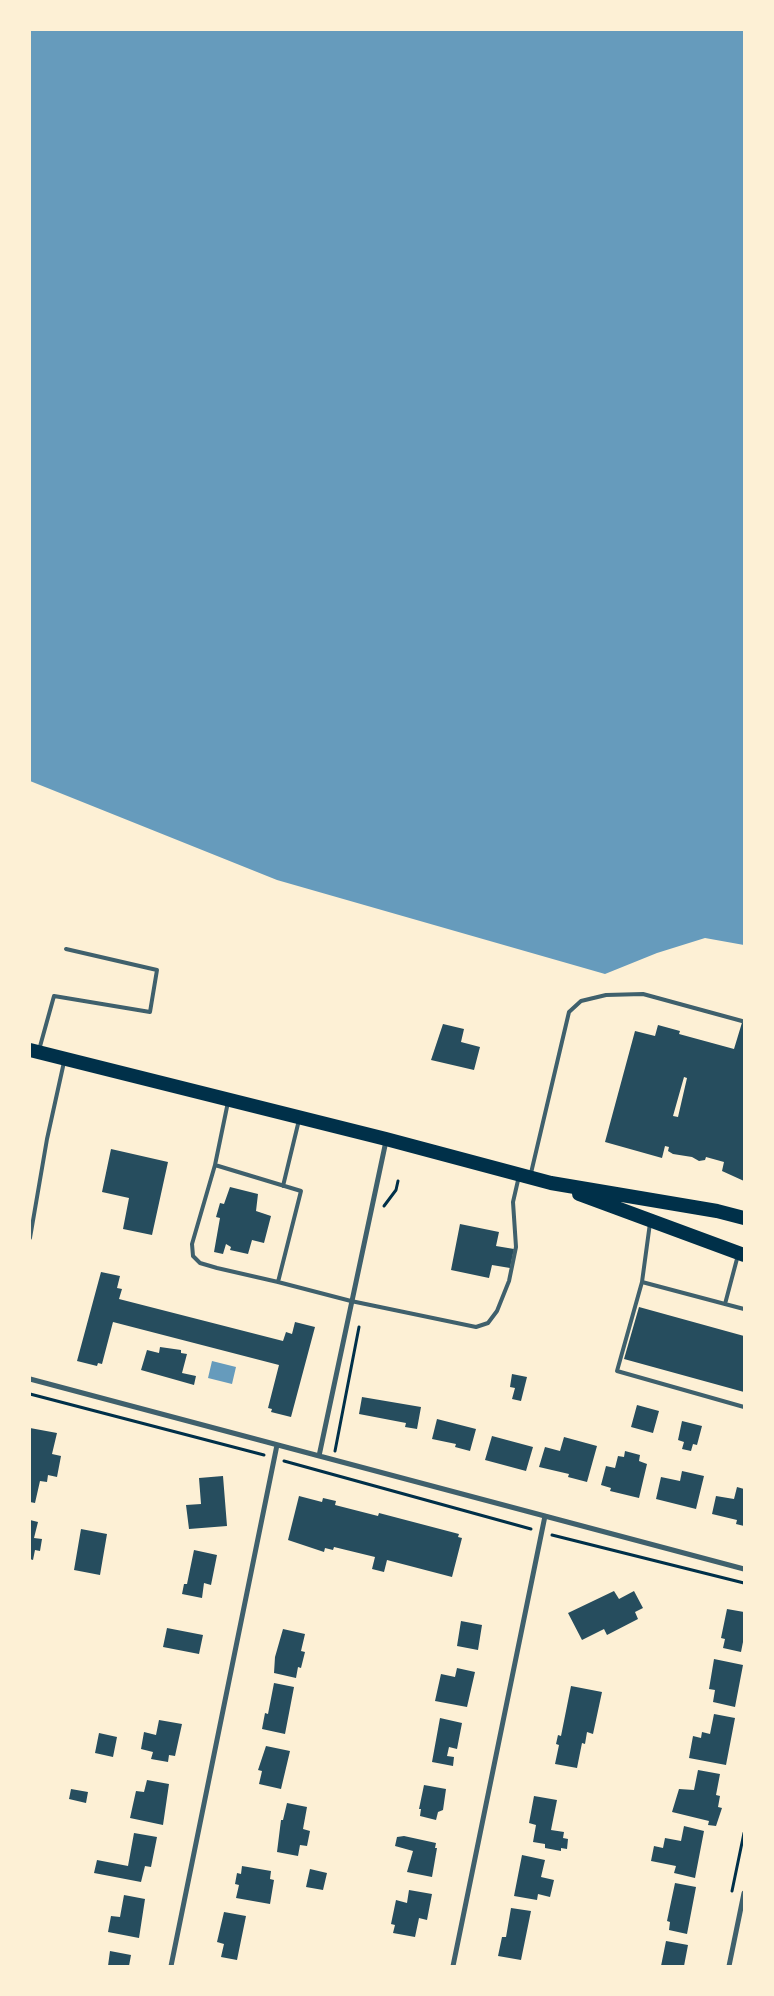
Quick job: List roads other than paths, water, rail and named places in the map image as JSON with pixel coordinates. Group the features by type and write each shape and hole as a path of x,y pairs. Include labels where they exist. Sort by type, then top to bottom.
{"highway":[{"path":"34,1051 386,1138 551,1183 717,1211 744,1218"},
{"path":"551,1183 741,1254"}],"street":[{"path":"319,1456 386,1138"},
{"path":"30,1379 744,1569"},
{"path":"171,1966 277,1445"},
{"path":"454,1966 545,1516"},
{"path":"729,1966 744,1894"}],"lane":[{"path":"34,1051 54,996 150,1012 157,970 66,949"},
{"path":"229,1099 215,1165 192,1244 193,1256 200,1263 351,1301 476,1328 488,1323 497,1311 509,1281 516,1247 513,1202 525,1176 569,1012 581,1001 606,995 643,994 742,1021"},
{"path":"30,1238 56,1095 65,1058"},
{"path":"283,1186 300,1117"},
{"path":"215,1165 301,1191 278,1282"},
{"path":"651,1221 642,1282 617,1371 744,1407"},
{"path":"725,1304 741,1254"},
{"path":"642,1282 744,1309"}],"water":[{"path":"30,30 744,30 744,945 705,938 657,953 605,974 277,880 30,781"},
{"path":"212,1361 236,1367 232,1384 208,1378"}]}
